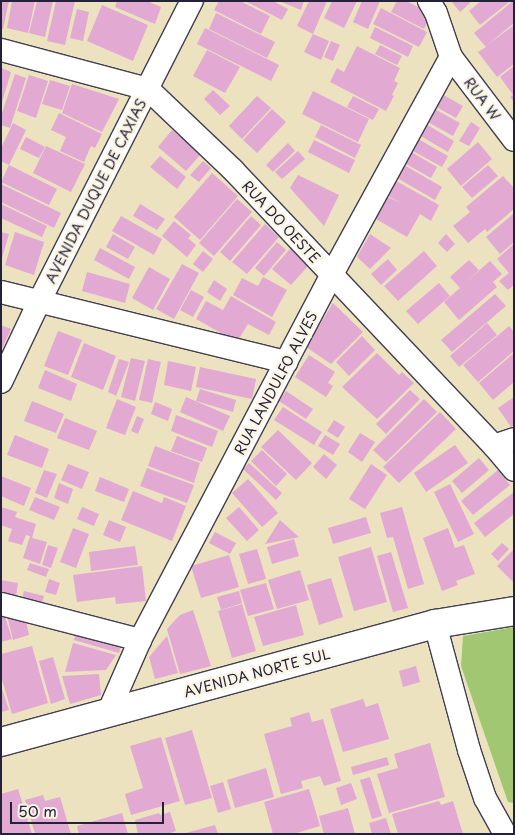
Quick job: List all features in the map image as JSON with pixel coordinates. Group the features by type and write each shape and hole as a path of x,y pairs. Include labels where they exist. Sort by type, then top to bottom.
{"street":[{"name":"AVENIDA DUQUE DE CAXIAS","path":"1,382 39,302 192,1"},
{"name":"RUA W","path":"429,1 436,13 451,57 514,140"},
{"name":"RUA DO OESTE","path":"1,50 148,89 233,170 331,276 504,442 514,470"},
{"name":"RUA LANDULFO ALVES","path":"108,713 140,640 331,276 451,57"},
{"path":"1,292 287,362"},
{"path":"1,604 140,640"},
{"name":"AVENIDA NORTE SUL","path":"1,742 435,624 514,611"},
{"path":"435,624 469,750 485,798 504,834"}],"green space":[{"path":"514,627 514,803 508,802 461,666 463,636"}],"building":[{"path":"1,1 9,1 3,29 1,29"},
{"path":"12,1 35,1 28,33 7,28"},
{"path":"37,1 53,1 45,37 29,33"},
{"path":"56,1 75,1 65,45 47,41"},
{"path":"117,1 147,1 161,7 155,24 115,7"},
{"path":"219,1 240,1 270,16 261,34 214,10"},
{"path":"245,1 273,1 288,9 282,20"},
{"path":"279,1 304,1 301,10"},
{"path":"309,1 327,1 313,34 297,26"},
{"path":"332,1 357,1 344,28 324,18"},
{"path":"362,1 380,1 368,29 353,22"},
{"path":"397,1 406,1 432,14 424,29 391,12"},
{"path":"451,1 469,1 470,3 460,12"},
{"path":"481,1 507,1 508,3 480,25 469,11"},
{"path":"513,1 514,23 487,45 514,25 514,64 497,77 478,52 486,47 474,33"},
{"path":"102,5 148,25 133,61 87,41"},
{"path":"381,8 427,32 419,47 373,24"},
{"path":"77,9 89,12 83,41 70,38"},
{"path":"216,13 275,42 267,58 209,29"},
{"path":"375,27 413,46 408,57 370,38"},
{"path":"205,28 279,65 271,81 197,44"},
{"path":"313,34 329,41 321,60 304,52"},
{"path":"331,41 340,45 333,61 324,57"},
{"path":"380,45 402,56 397,65 375,54"},
{"path":"357,46 400,68 394,81 398,83 392,95 394,96 386,111 330,82 337,68 344,72"},
{"path":"207,50 240,67 225,93 193,76"},
{"path":"514,66 514,102 510,97 513,95 500,77"},
{"path":"1,68 11,72 2,102 1,102"},
{"path":"15,74 26,78 10,128 1,125 1,116"},
{"path":"29,75 48,81 36,118 17,111"},
{"path":"50,80 70,86 62,110 42,104"},
{"path":"72,84 119,99 102,132 62,113"},
{"path":"213,90 230,106 220,115 204,99"},
{"path":"313,91 369,119 358,142 302,114"},
{"path":"440,93 463,106 456,118 433,105"},
{"path":"257,96 271,108 242,139 229,126"},
{"path":"353,96 379,109 373,120 347,107"},
{"path":"431,107 460,123 453,136 424,120"},
{"path":"272,109 286,122 257,153 243,140"},
{"path":"59,113 102,134 95,148 91,146 84,162 60,151 66,137 51,130"},
{"path":"471,122 480,128 469,146 459,141"},
{"path":"13,123 26,130 9,165 1,161 1,148"},
{"path":"426,124 454,141 448,152 419,135"},
{"path":"321,125 361,145 355,158 315,137"},
{"path":"172,130 201,154 186,171 158,147"},
{"path":"411,135 448,156 442,167 404,146"},
{"path":"26,137 45,147 39,158 20,149"},
{"path":"314,140 355,160 349,173 308,152"},
{"path":"478,142 492,159 461,186 447,169"},
{"path":"288,143 295,151 273,172 266,165"},
{"path":"46,146 85,164 71,192 33,173"},
{"path":"406,149 437,167 431,178 399,160"},
{"path":"298,151 305,159 282,179 275,172"},
{"path":"160,156 186,177 177,189 150,167"},
{"path":"203,161 211,168 199,182 190,175"},
{"path":"399,162 442,187 435,200 392,175"},
{"path":"9,165 57,189 49,205 1,182"},
{"path":"488,165 498,176 472,198 462,187"},
{"path":"212,173 238,196 200,240 174,217"},
{"path":"298,175 339,195 324,226 290,188"},
{"path":"503,176 514,188 514,209 487,232 485,229 468,243 453,226 470,212 466,207"},
{"path":"391,178 439,205 431,221 420,214 407,237 376,219 388,197 401,203 383,193"},
{"path":"1,184 61,213 54,228 1,202"},
{"path":"237,199 252,212 214,256 199,243"},
{"path":"1,204 47,226 42,237 1,218"},
{"path":"140,204 165,219 157,230 133,216"},
{"path":"514,213 514,242 500,254 486,237"},
{"path":"121,216 162,239 154,255 112,231"},
{"path":"251,216 261,225 230,261 220,252"},
{"path":"174,221 191,235 188,238 196,245 187,257 162,236"},
{"path":"265,224 279,237 247,274 232,262"},
{"path":"1,232 9,234 2,258 1,258"},
{"path":"15,232 44,242 34,275 5,265"},
{"path":"113,234 135,247 128,259 106,247"},
{"path":"370,234 391,248 370,269 357,257"},
{"path":"446,234 455,244 447,252 438,243"},
{"path":"277,242 286,250 264,276 255,268"},
{"path":"514,244 514,285 508,290 499,281 509,273 497,259"},
{"path":"100,248 135,267 129,279 94,260"},
{"path":"290,249 309,265 291,285 272,269"},
{"path":"203,251 213,259 203,272 193,264"},
{"path":"424,251 437,266 398,301 384,286"},
{"path":"388,259 397,270 381,285 371,274"},
{"path":"469,260 479,270 464,284 490,261 502,274 493,282 497,287 459,320 444,302 460,288 450,277"},
{"path":"182,264 199,273 174,319 156,309"},
{"path":"149,267 170,279 153,310 132,298"},
{"path":"87,272 130,284 125,303 82,291"},
{"path":"263,277 287,290 272,317 233,295 242,278 258,286"},
{"path":"214,280 227,289 220,301 207,292"},
{"path":"439,283 450,296 418,324 406,311"},
{"path":"191,290 204,297 193,317 180,310"},
{"path":"495,294 506,306 452,352 441,340"},
{"path":"231,296 276,322 269,335 248,324 237,342 196,319 206,301 223,310"},
{"path":"333,303 363,332 331,364 306,347"},
{"path":"487,323 497,335 459,367 450,356"},
{"path":"1,325 11,329 1,351"},
{"path":"509,326 514,332 514,351 478,382 463,365"},
{"path":"58,331 82,340 68,375 44,366"},
{"path":"362,336 375,350 349,376 336,362"},
{"path":"84,343 116,356 103,390 71,377"},
{"path":"377,353 399,375 386,389 402,372 414,383 377,419 342,387"},
{"path":"514,353 514,382 493,400 479,383"},
{"path":"309,355 335,372 328,383 333,386 326,397 295,377"},
{"path":"131,358 145,361 135,401 121,397"},
{"path":"119,359 129,362 116,396 108,392"},
{"path":"148,359 161,362 152,403 139,400"},
{"path":"168,361 196,367 191,391 164,385"},
{"path":"200,367 256,379 252,399 196,387"},
{"path":"45,370 77,384 71,401 38,388"},
{"path":"200,389 236,400 233,412 196,401"},
{"path":"410,390 420,399 386,434 376,424"},
{"path":"286,391 313,409 306,419 279,401"},
{"path":"186,397 230,416 223,431 180,412"},
{"path":"514,397 514,425 511,427 498,408"},
{"path":"117,399 136,407 125,435 106,428"},
{"path":"424,399 437,412 386,462 373,450"},
{"path":"32,401 64,414 56,433 24,421"},
{"path":"155,402 172,409 168,421 151,414"},
{"path":"283,407 322,432 314,445 274,420"},
{"path":"440,412 456,429 399,483 383,467"},
{"path":"176,415 218,431 212,447 171,431"},
{"path":"137,416 144,419 138,434 131,431"},
{"path":"65,418 97,431 89,450 57,438"},
{"path":"334,420 345,427 338,438 327,431"},
{"path":"278,430 312,463 296,480 261,447"},
{"path":"360,433 375,442 362,462 348,452"},
{"path":"15,435 49,449 42,468 7,455"},
{"path":"325,435 340,444 333,455 318,446"},
{"path":"177,436 207,448 202,462 171,451"},
{"path":"455,445 468,463 426,492 414,473"},
{"path":"155,446 200,463 194,483 148,466"},
{"path":"262,450 287,474 276,486 251,461"},
{"path":"324,454 337,465 326,479 313,467"},
{"path":"479,458 489,470 462,493 452,481"},
{"path":"249,463 282,493 276,500 243,469"},
{"path":"68,464 89,472 82,489 61,480"},
{"path":"371,464 387,475 365,509 349,499"},
{"path":"147,468 194,485 187,503 140,486"},
{"path":"44,470 57,474 47,498 35,493"},
{"path":"498,470 510,485 473,515 461,501"},
{"path":"1,476 31,488 24,506 1,496"},
{"path":"100,477 129,489 124,502 95,491"},
{"path":"248,479 278,513 262,527 232,493"},
{"path":"59,483 73,489 68,504 54,498"},
{"path":"450,484 474,534 458,542 434,492"},
{"path":"133,491 162,503 164,497 186,506 172,541 121,520"},
{"path":"514,492 514,514 485,537 474,523"},
{"path":"35,497 60,507 54,520 29,510"},
{"path":"1,507 17,512 15,517 36,524 32,538 47,542 40,564 23,558 30,536 26,535 22,545 8,541 12,529 1,525"},
{"path":"82,507 99,514 94,526 77,519"},
{"path":"239,507 259,530 247,541 226,518"},
{"path":"402,507 424,584 408,589 393,537 387,538 380,513"},
{"path":"366,517 371,533 333,544 328,528"},
{"path":"109,520 126,527 120,542 103,535"},
{"path":"280,520 299,537 265,544"},
{"path":"73,528 89,534 76,568 60,562"},
{"path":"448,528 455,548 464,545 475,574 456,581 458,585 442,591 423,538"},
{"path":"215,532 236,543 230,554 209,543"},
{"path":"294,539 299,556 272,564 267,547"},
{"path":"502,543 509,549 498,561 491,554"},
{"path":"48,545 58,548 51,568 42,565"},
{"path":"135,546 138,565 91,571 89,552"},
{"path":"371,547 387,602 354,611 338,557"},
{"path":"257,549 266,579 248,584 239,554"},
{"path":"514,549 514,583 497,566"},
{"path":"391,552 408,608 393,612 377,556"},
{"path":"229,555 239,587 201,598 191,566"},
{"path":"30,563 49,569 46,577 27,570"},
{"path":"142,566 146,601 116,604 115,597 77,602 73,575"},
{"path":"300,570 309,600 277,609 268,580"},
{"path":"331,578 343,617 319,625 307,585"},
{"path":"49,579 60,583 56,595 45,592"},
{"path":"1,580 18,583 15,604 1,601"},
{"path":"266,583 274,609 248,616 240,590"},
{"path":"24,591 44,596 40,611 20,606"},
{"path":"239,591 242,603 221,610 217,597"},
{"path":"1,604 12,639 1,642"},
{"path":"242,604 256,651 232,658 218,611"},
{"path":"296,605 304,635 263,646 254,617"},
{"path":"5,607 24,611 29,635 13,640"},
{"path":"193,610 211,666 180,674 167,629 180,615"},
{"path":"77,628 122,641 119,653 74,640"},
{"path":"167,636 178,673 155,679 149,657"},
{"path":"73,643 116,655 106,670 65,672"},
{"path":"32,646 48,703 12,714 1,676 1,654"},
{"path":"53,657 65,699 51,704 39,661"},
{"path":"416,666 420,682 403,687 399,671"},
{"path":"99,674 101,695 70,704 62,676"},
{"path":"1,686 9,710 1,712"},
{"path":"363,699 366,707 378,703 389,739 343,752 330,709"},
{"path":"309,712 312,722 323,719 341,781 324,786 320,776 301,781 303,788 281,794 264,734 292,726 290,718"},
{"path":"192,730 212,798 185,805 165,738"},
{"path":"161,737 180,801 131,815 125,794 143,788 130,746"},
{"path":"430,743 445,797 389,813 377,774 398,768 394,754"},
{"path":"387,757 389,765 353,775 351,767"},
{"path":"266,768 274,797 235,808 227,780"},
{"path":"370,777 382,816 372,819 360,780"},
{"path":"223,782 231,809 218,813 210,786"},
{"path":"351,783 357,799 341,805 336,788"},
{"path":"18,789 32,834 1,834 1,794"},
{"path":"309,789 320,826 293,834 273,834 264,802"},
{"path":"43,795 45,801 60,797 71,834 35,834 25,800"},
{"path":"439,801 441,805 453,801 463,834 398,834 392,814"},
{"path":"348,808 355,834 324,834 319,816"},
{"path":"170,812 176,831 167,834 138,834 135,820"},
{"path":"122,813 128,834 79,834 77,826"},
{"path":"386,818 391,834 372,834 369,823"},
{"path":"215,825 218,834 186,834 186,833"}]}
